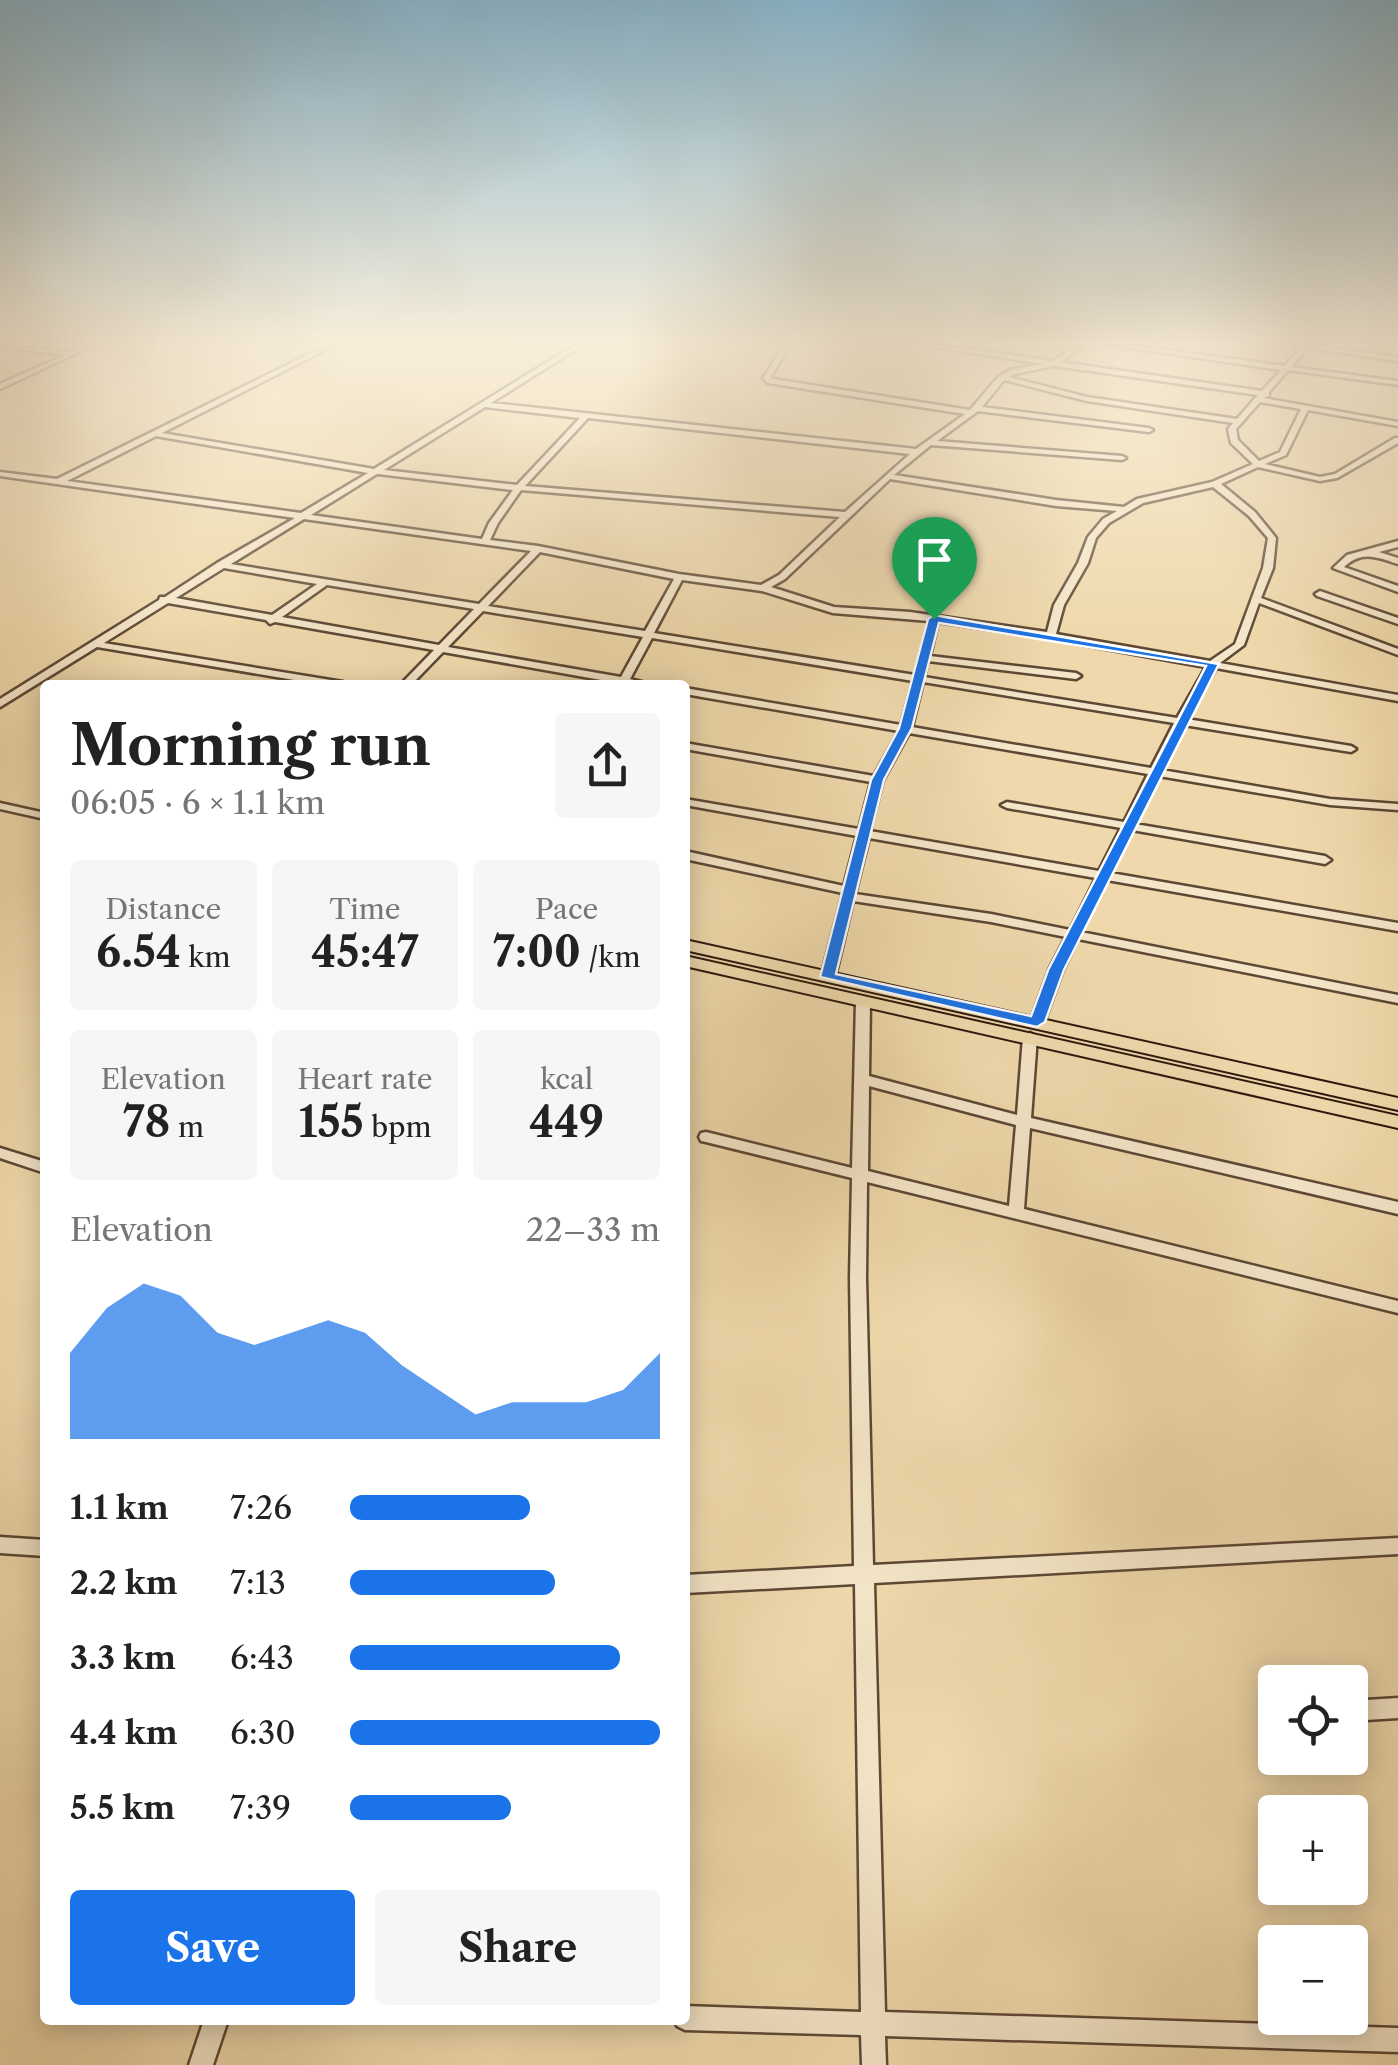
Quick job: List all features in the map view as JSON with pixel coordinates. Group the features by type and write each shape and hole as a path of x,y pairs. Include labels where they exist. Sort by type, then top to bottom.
{"main road":[{"path":"690,946 828,977 1398,1122"},
{"path":"690,962 863,1001 1034,1030 1398,1104"}],"street":[{"path":"55,483 141,441"},
{"path":"199,441 378,472 845,515"},
{"path":"0,704 163,599 427,441"},
{"path":"485,541 490,528 521,488 563,441"},
{"path":"820,441 918,452"},
{"path":"1234,441 1259,464 1329,479 1396,441"},
{"path":"1051,636 1059,606 1083,563 1092,537 1124,509 1171,491 1215,484 1283,453 1289,441"},
{"path":"763,588 782,576 888,476 930,443 1122,458"},
{"path":"0,474 300,519 485,541 678,577 763,588 833,610 934,619 1051,636 1398,698"},
{"path":"888,476 1056,503 1124,509"},
{"path":"1016,1214 1034,1030 1056,970 1213,664 1239,646 1268,568 1272,538 1252,514 1215,484"},
{"path":"1398,544 1350,557 1338,568 1398,589"},
{"path":"410,680 538,550"},
{"path":"1370,552 1398,561"},
{"path":"220,565 1351,749"},
{"path":"625,680 678,577"},
{"path":"270,620 324,584"},
{"path":"1320,594 1398,622"},
{"path":"163,599 608,680"},
{"path":"1256,599 1398,652"},
{"path":"828,977 877,780 906,728 934,619"},
{"path":"94,644 313,680"},
{"path":"924,658 1076,676"},
{"path":"30,685 40,687"},
{"path":"690,692 1330,802 1398,807"},
{"path":"690,747 877,780"},
{"path":"690,803 1398,928"},
{"path":"1007,805 1325,860"},
{"path":"0,806 40,815"},
{"path":"690,856 848,894 991,918 1398,1000"},
{"path":"863,1001 858,1278 874,2065"},
{"path":"864,1080 1025,1122 1398,1208"},
{"path":"706,1137 1398,1307"},
{"path":"0,1153 40,1166"},
{"path":"0,1546 40,1548"},
{"path":"690,1584 1398,1546"},
{"path":"1368,1710 1398,1708"},
{"path":"690,2018 1398,2040"},
{"path":"201,2065 214,2025"}],"route":[{"path":"934,619 1213,664 1056,970 1037,1022 828,977 877,780 906,728 934,619"}]}
